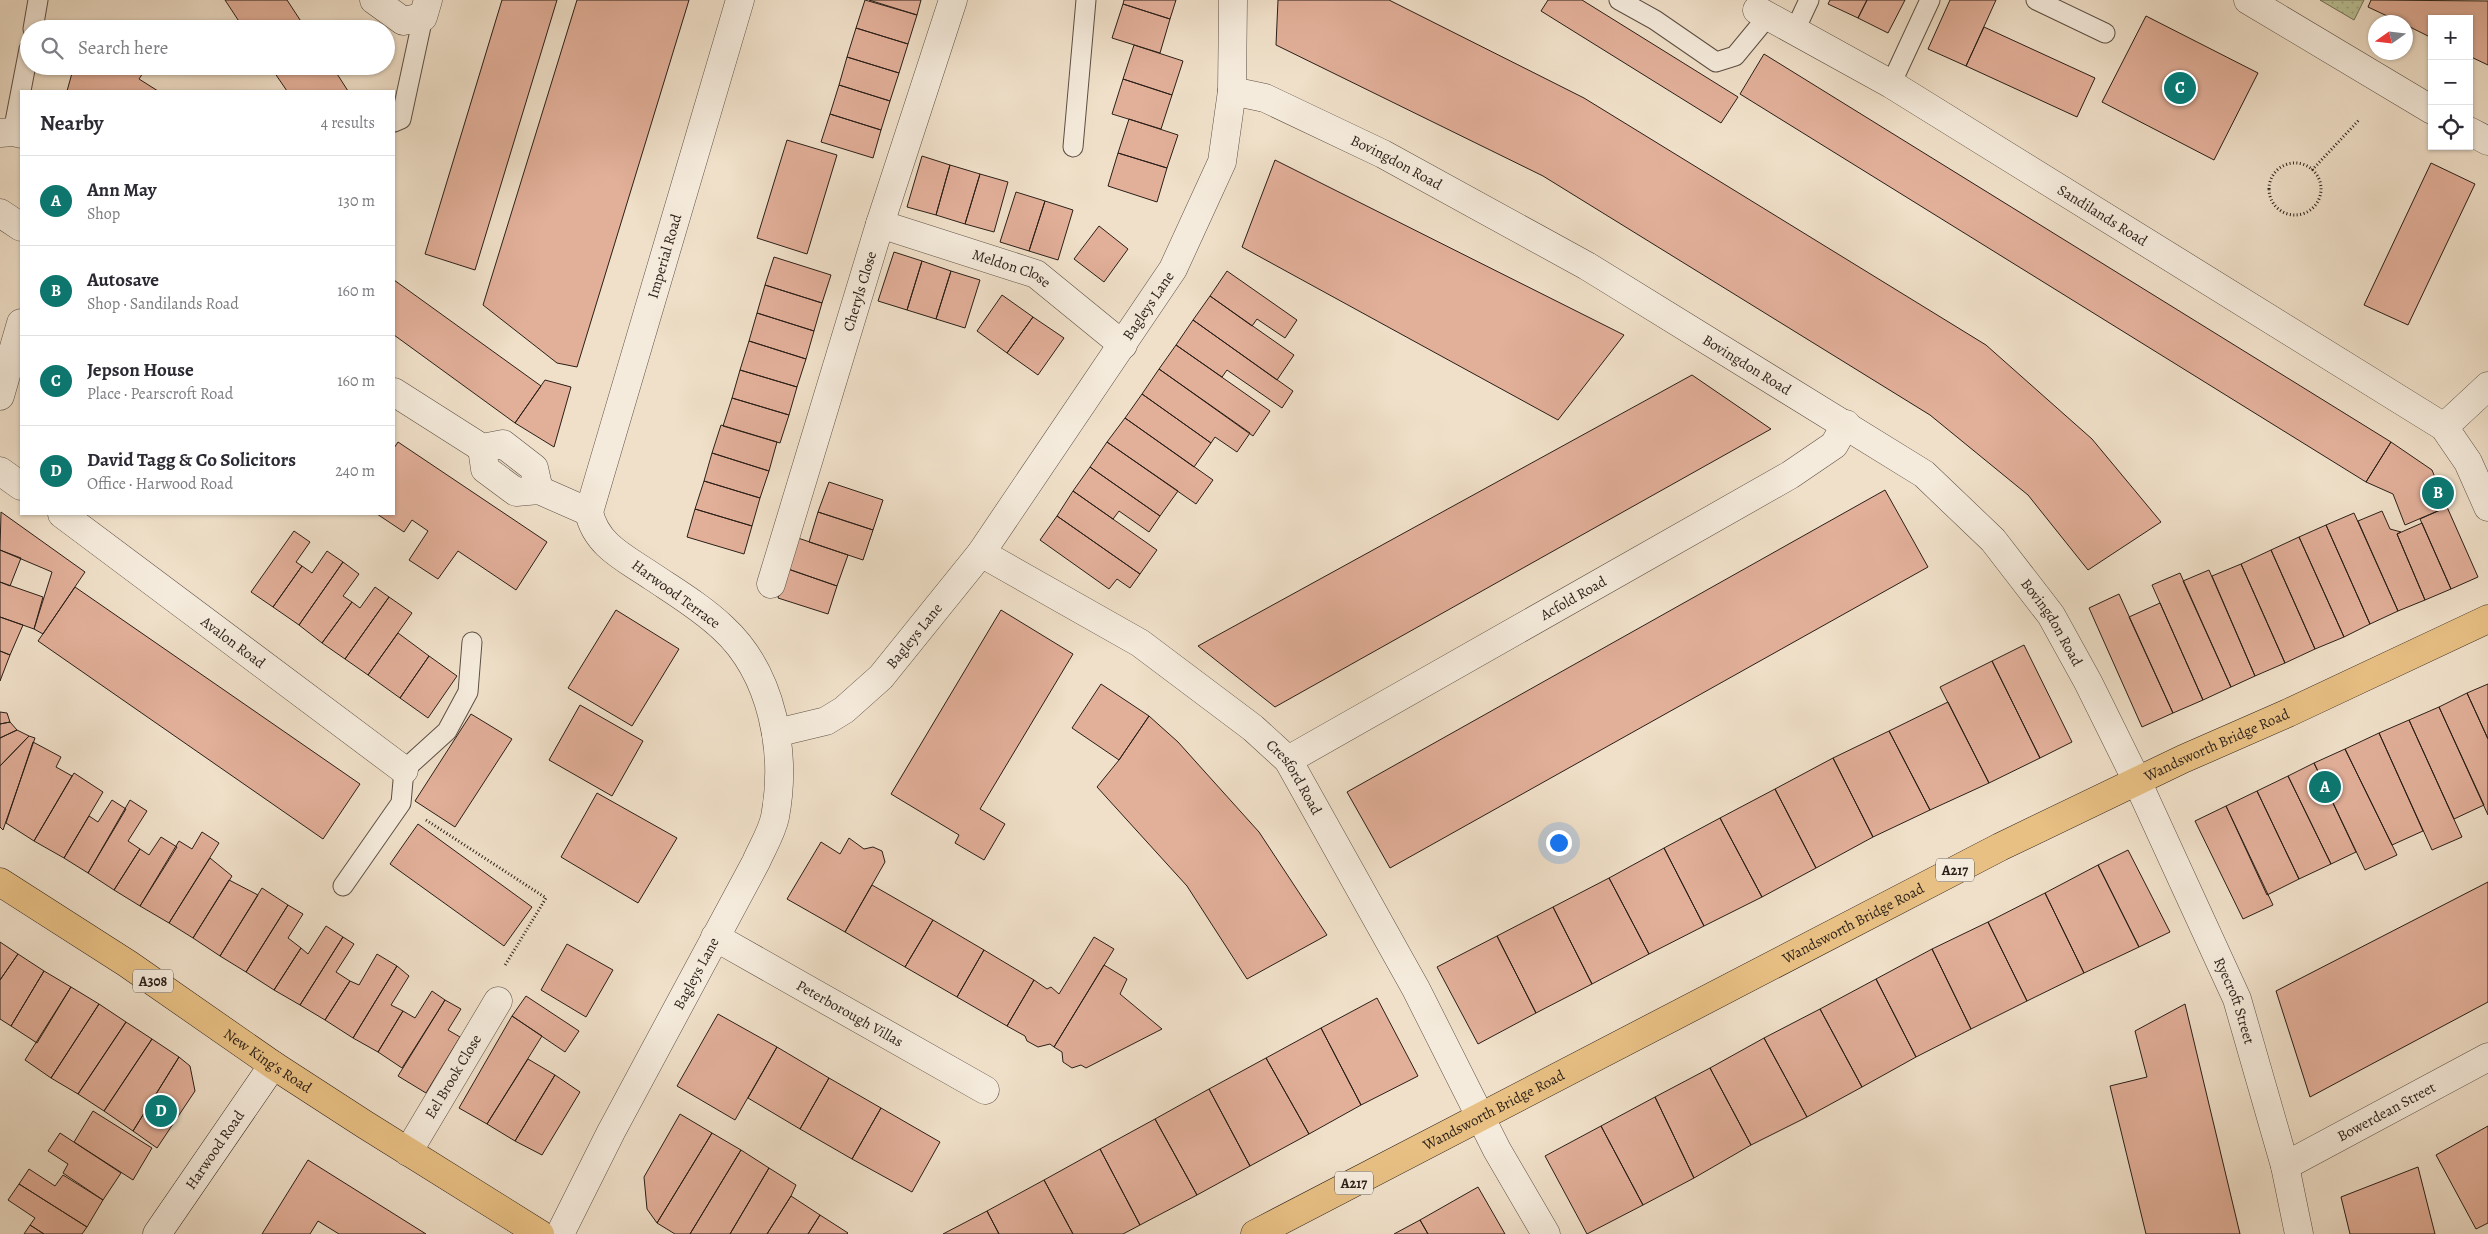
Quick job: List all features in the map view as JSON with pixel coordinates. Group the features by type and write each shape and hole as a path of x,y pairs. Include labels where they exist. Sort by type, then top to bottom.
{"main road":[{"name":"Wandsworth Bridge Road","path":"1255,1234 2000,847 2137,781 2488,619"},
{"name":"New King's Road","path":"0,882 128,964 273,1065 540,1234"}],"street":[{"path":"374,0 403,21 425,8"},
{"name":"Imperial Road","path":"589,512 740,0"},
{"name":"Cheryls Close","path":"771,584 880,224 953,0"},
{"name":"Bagleys Lane","path":"560,1234 611,1132 756,862 774,819 780,774 776,733 826,721 844,710 881,677 981,553 1173,269 1222,162 1232,91 1233,0"},
{"path":"2248,0 2428,108"},
{"name":"Sandilands Road","path":"1762,13 1890,84 2444,427 2468,462 2488,507"},
{"name":"Bovingdon Road","path":"1232,91 1265,98 1383,154 1587,266 1846,424 1924,474 1993,540 2051,615 2137,781"},
{"path":"2473,133 2488,142"},
{"path":"0,213 20,226"},
{"name":"Meldon Close","path":"880,224 1036,274 1123,345"},
{"path":"0,396 20,326"},
{"path":"2444,427 2488,386"},
{"path":"395,393 482,448 504,444 534,468 539,490 589,512"},
{"name":"Acfold Road","path":"1288,760 1790,475 1834,445 1846,424"},
{"path":"0,472 20,485"},
{"name":"Harwood Terrace","path":"589,512 591,523 606,545 705,613 725,629 755,668 765,692 776,733"},
{"name":"Avalon Road","path":"63,515 404,770"},
{"name":"Cresford Road","path":"981,553 1140,643 1253,728 1288,760 1416,989 1480,1116 1546,1234"},
{"name":"Ryecroft Street","path":"2137,781 2237,999 2284,1166 2299,1234"},
{"name":"Peterborough Villas","path":"715,936 984,1090"},
{"name":"Eel Brook Close","path":"408,1152 498,1001"},
{"name":"Bowerdean Street","path":"2284,1166 2488,1057"},
{"name":"Harwood Road","path":"157,1234 273,1065"}],"lane":[{"path":"35,20 38,0"},
{"path":"1073,147 1086,0"},
{"path":"1619,0 1655,20 1716,62 1735,56 1762,13"},
{"path":"1795,30 1809,0"},
{"path":"1890,84 1930,0"},
{"path":"2036,0 2067,6 2105,33"},
{"path":"395,122 401,119 425,8"},
{"path":"21,90 24,75"},
{"path":"12,133 20,93"},
{"path":"343,886 400,803 404,770 447,731 468,692 472,642"}],"path":[{"path":"2312,170 2359,120"},
{"path":"2289,164 2297,164 2312,170 2320,186 2317,203 2311,210 2294,215 2278,209 2272,202 2269,187 2276,172 2289,164"},
{"path":"400,803 546,898 494,983 498,1001"}],"green space":[{"path":"2320,0 2364,0 2354,20"}],"building":[{"path":"225,0 287,0 300,20 238,20"},
{"path":"502,0 557,0 475,270 425,254"},
{"path":"577,0 689,0 577,367 557,363 483,305"},
{"path":"865,0 917,15 908,44 856,28"},
{"path":"869,0 921,0 917,15"},
{"path":"1124,0 1176,0 1170,19 1123,4"},
{"path":"1278,0 1389,0 1584,98 1986,345 2092,439 2161,522 2088,570 2028,495 1930,415 1543,176 1276,45"},
{"path":"1548,0 1582,0 1738,97 1721,123 1541,11"},
{"path":"1830,0 1867,0 1858,18 1828,4"},
{"path":"1867,0 1905,0 1888,33 1858,18"},
{"path":"1950,0 1996,0 1966,66 1928,49"},
{"path":"2371,0 2488,1 2488,65 2473,58 2473,15 2428,15 2428,36 2413,28 2413,15 2385,15 2368,7"},
{"path":"1123,4 1170,19 1160,53 1112,38"},
{"path":"2146,16 2258,73 2214,160 2102,102"},
{"path":"1984,27 2095,78 2077,117 1966,66"},
{"path":"856,28 908,44 899,73 847,57"},
{"path":"1134,45 1183,61 1172,95 1123,79"},
{"path":"1764,54 2391,442 2366,482 1740,94"},
{"path":"847,57 899,73 890,101 839,85"},
{"path":"71,75 142,75 139,79 156,90 67,90"},
{"path":"276,75 338,75 347,90 286,90"},
{"path":"1123,79 1172,95 1161,129 1112,114"},
{"path":"839,85 890,101 881,130 830,114"},
{"path":"830,114 881,130 873,158 821,142"},
{"path":"1129,119 1178,135 1167,168 1118,153"},
{"path":"787,140 837,155 807,254 757,238"},
{"path":"1118,153 1167,168 1157,202 1108,186"},
{"path":"922,156 950,165 936,215 907,207"},
{"path":"1275,160 1624,335 1558,420 1242,247"},
{"path":"2431,163 2475,184 2408,325 2364,305"},
{"path":"950,165 980,174 965,224 936,215"},
{"path":"980,174 1008,182 994,232 965,224"},
{"path":"1016,192 1045,201 1029,251 1000,242"},
{"path":"1045,201 1073,210 1058,260 1029,251"},
{"path":"1099,226 1128,249 1104,282 1074,259"},
{"path":"894,252 922,261 907,310 878,301"},
{"path":"774,257 831,275 822,303 765,285"},
{"path":"922,261 951,271 936,319 907,310"},
{"path":"951,271 980,280 965,328 936,319"},
{"path":"1227,271 1297,320 1285,338 1257,319 1252,326 1210,296"},
{"path":"395,281 541,386 515,423 395,336"},
{"path":"765,285 822,303 814,331 757,313"},
{"path":"1002,295 1033,317 1007,353 977,331"},
{"path":"1210,296 1294,355 1277,380 1193,320"},
{"path":"757,313 814,331 806,359 749,341"},
{"path":"1033,317 1064,338 1038,375 1007,353"},
{"path":"1193,320 1293,391 1282,408 1227,370 1222,377 1176,345"},
{"path":"749,341 806,359 797,387 740,370"},
{"path":"1176,345 1270,411 1253,436 1159,369"},
{"path":"1159,369 1250,433 1237,452 1215,437 1211,443 1142,394"},
{"path":"740,370 797,387 789,415 732,398"},
{"path":"1692,375 1771,429 1275,707 1198,646"},
{"path":"545,380 571,387 554,447 515,423"},
{"path":"1142,394 1211,443 1194,467 1125,418"},
{"path":"732,398 789,415 780,443 723,426"},
{"path":"1125,418 1213,480 1196,504 1107,442"},
{"path":"721,425 777,442 769,471 712,453"},
{"path":"398,442 547,542 516,590 458,551 438,579 409,560 428,531 412,520 404,532 378,515 395,515 395,446"},
{"path":"1107,442 1178,491 1160,516 1090,467"},
{"path":"2391,442 2432,470 2447,507 2405,525 2393,494 2366,482"},
{"path":"712,453 769,471 760,498 704,481"},
{"path":"1090,467 1160,516 1149,532 1119,511 1113,519 1073,491"},
{"path":"704,481 760,498 752,526 695,509"},
{"path":"829,482 883,500 873,530 818,512"},
{"path":"1885,490 1928,567 1390,868 1347,792"},
{"path":"1073,491 1157,550 1140,574 1057,516"},
{"path":"2447,507 2478,577 2451,589 2420,519"},
{"path":"695,509 752,526 744,554 687,537"},
{"path":"2382,511 2390,529 2401,532 2397,534 2425,600 2398,611 2358,521"},
{"path":"1,512 85,572 43,634 34,629 52,572 0,550"},
{"path":"818,512 873,530 863,560 809,542"},
{"path":"2354,513 2398,611 2370,624 2326,525"},
{"path":"1057,516 1140,574 1130,588 1117,579 1109,589 1040,540"},
{"path":"2422,523 2451,589 2425,600 2397,534"},
{"path":"2326,525 2370,624 2344,637 2299,537"},
{"path":"294,531 310,542 296,562 302,566 273,607 251,592"},
{"path":"2299,537 2344,637 2315,649 2271,550"},
{"path":"798,538 848,555 837,586 788,569"},
{"path":"0,550 21,558 10,586 0,582"},
{"path":"2271,550 2315,649 2285,663 2241,564"},
{"path":"327,551 343,562 299,625 273,607 302,566 312,573"},
{"path":"343,562 359,574 343,596 352,602 322,643 299,625"},
{"path":"2241,564 2285,663 2255,676 2212,576"},
{"path":"788,569 837,586 828,614 778,598"},
{"path":"2209,570 2255,676 2231,687 2183,581"},
{"path":"2180,573 2231,687 2203,700 2152,585"},
{"path":"0,582 43,597 34,629 0,617"},
{"path":"75,587 360,784 323,839 38,641"},
{"path":"375,587 389,597 345,659 322,643 352,602 360,608"},
{"path":"2119,594 2173,713 2142,727 2089,608"},
{"path":"389,597 412,613 368,675 345,659"},
{"path":"2160,603 2203,700 2173,713 2129,617"},
{"path":"616,610 679,649 632,726 568,688"},
{"path":"1001,610 1073,654 980,809 1005,824 984,860 955,843 959,835 891,794"},
{"path":"0,617 23,625 10,655 0,651"},
{"path":"398,633 429,656 400,698 368,675"},
{"path":"2024,645 2072,742 2040,758 1992,661"},
{"path":"0,651 10,655 0,681"},
{"path":"429,656 457,676 428,718 400,698"},
{"path":"1992,661 2040,758 1989,783 1940,687"},
{"path":"1101,684 1149,716 1119,760 1072,728"},
{"path":"2488,684 2488,739 2467,693"},
{"path":"2467,693 2488,739 2488,815 2439,707"},
{"path":"1948,702 1989,783 1930,810 1889,731"},
{"path":"580,705 643,741 612,796 549,760"},
{"path":"2439,707 2484,805 2454,819 2409,720"},
{"path":"0,712 7,713 10,722 0,724"},
{"path":"471,714 512,739 455,827 415,801"},
{"path":"1149,716 1178,742 1259,832 1327,935 1247,979 1187,886 1097,787 1119,760"},
{"path":"2409,720 2462,837 2432,850 2379,733"},
{"path":"10,722 17,730 0,738 0,724"},
{"path":"17,730 29,736 0,766 0,738"},
{"path":"1889,731 1930,810 1873,837 1833,758"},
{"path":"2379,733 2423,831 2392,845 2345,749"},
{"path":"29,736 35,738 3,830 0,827 0,766"},
{"path":"33,742 61,757 56,767 72,776 34,841 6,823"},
{"path":"2345,749 2397,855 2365,870 2314,763"},
{"path":"1833,758 1873,837 1816,868 1775,789"},
{"path":"2314,763 2356,852 2331,864 2288,776"},
{"path":"74,773 103,792 64,858 34,841"},
{"path":"2288,776 2331,864 2299,879 2257,791"},
{"path":"1775,789 1816,868 1762,897 1720,818"},
{"path":"2257,791 2299,879 2267,895 2226,806"},
{"path":"597,793 677,838 638,903 561,857"},
{"path":"112,800 126,809 88,873 64,858 89,816 98,822"},
{"path":"130,800 147,811 128,841 140,849 114,890 88,873"},
{"path":"2226,806 2273,905 2243,919 2195,821"},
{"path":"1720,818 1762,897 1704,926 1664,848"},
{"path":"418,824 532,907 504,946 390,864"},
{"path":"202,832 219,843 169,923 140,906 179,841 192,849"},
{"path":"161,837 177,847 140,906 114,890 140,849 149,855"},
{"path":"849,838 864,849 873,847 882,851 885,862 845,932 787,899 821,842 840,854"},
{"path":"1664,848 1704,926 1649,954 1609,878"},
{"path":"2128,850 2170,932 2139,947 2098,865"},
{"path":"210,858 232,876 193,938 169,923"},
{"path":"2098,865 2139,947 2084,973 2045,893"},
{"path":"1609,878 1649,954 1592,984 1553,907"},
{"path":"229,880 258,895 220,956 193,938"},
{"path":"2488,882 2488,1002 2310,1097 2276,991"},
{"path":"872,885 933,920 905,967 845,932"},
{"path":"262,888 288,905 246,972 220,956"},
{"path":"2045,893 2084,973 2027,1001 1988,922"},
{"path":"288,905 303,914 288,938 301,948 274,990 246,972"},
{"path":"1553,907 1592,984 1536,1013 1497,936"},
{"path":"933,920 984,950 957,997 905,967"},
{"path":"1988,922 2027,1001 1971,1029 1932,949"},
{"path":"326,926 343,937 300,1005 274,990 301,948 308,954"},
{"path":"1497,936 1536,1013 1478,1044 1437,967"},
{"path":"343,937 354,944 336,972 350,981 325,1020 300,1005"},
{"path":"1094,937 1114,949 1054,1047 1050,1044 1038,1047 1027,1041 1025,1036 1007,1026 1034,980 1047,989 1051,987 1059,994"},
{"path":"0,942 18,954 0,980"},
{"path":"567,944 613,970 586,1017 541,990"},
{"path":"1932,949 1971,1029 1916,1057 1876,979"},
{"path":"984,950 1034,980 1007,1026 957,997"},
{"path":"18,954 44,971 11,1026 0,1019 0,980"},
{"path":"377,954 397,966 353,1038 325,1020 350,981 359,985"},
{"path":"1104,965 1127,979 1120,994 1162,1029 1086,1068 1081,1065 1072,1068 1063,1062 1062,1052 1054,1047"},
{"path":"397,966 409,976 391,1005 403,1011 378,1052 353,1038"},
{"path":"44,971 71,987 37,1043 11,1026"},
{"path":"1876,979 1916,1057 1862,1087 1820,1009"},
{"path":"71,987 99,1004 51,1078 25,1060"},
{"path":"432,991 445,1000 402,1068 378,1052 403,1011 415,1018"},
{"path":"526,996 579,1031 565,1052 512,1016"},
{"path":"1377,998 1418,1076 1361,1105 1321,1028"},
{"path":"445,1000 461,1009 448,1030 460,1037 426,1093 398,1076"},
{"path":"99,1004 126,1022 78,1094 51,1078"},
{"path":"2185,1004 2240,1234 2146,1234 2110,1086 2147,1077 2135,1031"},
{"path":"1820,1009 1862,1087 1807,1117 1764,1038"},
{"path":"718,1014 777,1047 735,1120 677,1086"},
{"path":"512,1016 542,1036 487,1124 459,1108"},
{"path":"126,1022 152,1039 104,1111 78,1094"},
{"path":"1321,1028 1361,1105 1309,1134 1266,1058"},
{"path":"1764,1038 1807,1117 1751,1145 1710,1068"},
{"path":"152,1039 179,1057 133,1131 104,1111"},
{"path":"777,1047 829,1078 800,1129 748,1098"},
{"path":"179,1057 190,1066 195,1091 157,1148 133,1131"},
{"path":"1266,1058 1309,1134 1250,1166 1209,1089"},
{"path":"528,1059 555,1075 515,1141 487,1124"},
{"path":"1710,1068 1751,1145 1694,1178 1655,1097"},
{"path":"555,1075 580,1092 542,1155 515,1141"},
{"path":"829,1078 881,1108 852,1159 800,1129"},
{"path":"1209,1089 1250,1166 1197,1195 1155,1119"},
{"path":"1655,1097 1694,1178 1643,1205 1601,1126"},
{"path":"881,1108 940,1142 912,1192 852,1159"},
{"path":"93,1111 152,1148 133,1180 74,1142"},
{"path":"680,1114 712,1133 657,1223 647,1209 644,1177"},
{"path":"1155,1119 1197,1195 1140,1225 1100,1149"},
{"path":"1601,1126 1643,1205 1587,1234 1545,1156"},
{"path":"2488,1126 2488,1223 2476,1229 2436,1155"},
{"path":"60,1133 121,1173 103,1200 63,1173 68,1164 48,1151"},
{"path":"712,1133 741,1150 690,1234 675,1234 657,1223"},
{"path":"1100,1149 1140,1225 1123,1234 1073,1234 1044,1180"},
{"path":"741,1150 769,1168 730,1234 690,1234"},
{"path":"308,1160 426,1234 339,1234 318,1221 310,1234 262,1234"},
{"path":"2418,1167 2435,1234 2350,1234 2341,1197"},
{"path":"769,1168 796,1185 791,1196 767,1234 730,1234"},
{"path":"29,1169 55,1186 63,1175 103,1200 87,1227 19,1184"},
{"path":"1044,1180 1073,1234 999,1234 987,1211"},
{"path":"19,1184 87,1227 82,1234 44,1234 30,1225 35,1218 8,1200"},
{"path":"1478,1187 1505,1234 1428,1234 1420,1220"},
{"path":"791,1196 820,1215 808,1234 767,1234"},
{"path":"987,1211 999,1234 943,1234"},
{"path":"820,1215 848,1233 808,1234"},
{"path":"1420,1220 1428,1234 1394,1234"},
{"path":"30,1225 44,1234 24,1234"}],"place":[{"name":"Jepson House","path":"2180,88"},
{"name":"Autosave","path":"2438,493"},
{"name":"Ann May","path":"2325,787"},
{"name":"David Tagg & Co Solicitors","path":"161,1111"}]}
